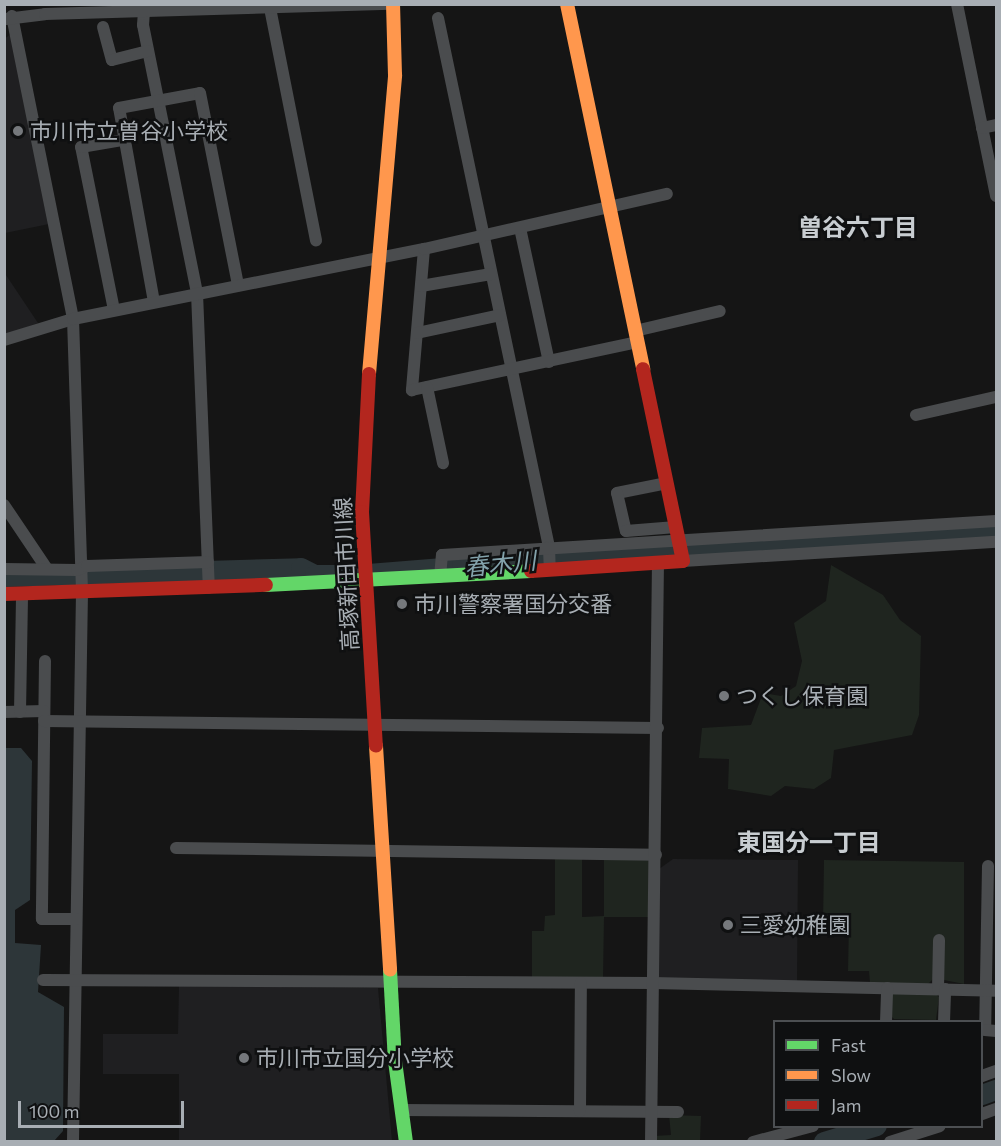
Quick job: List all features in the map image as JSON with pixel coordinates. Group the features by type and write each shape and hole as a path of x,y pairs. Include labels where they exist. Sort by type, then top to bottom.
{"street":[{"path":"73,1142 82,577 73,318 8,18 44,9 144,11 215,7 270,8 392,4"},
{"name":"高塚新田市川線","path":"392,4 395,75 362,479 391,981 401,1110 406,1142"},
{"path":"567,4 680,545"},
{"path":"957,4 996,196"},
{"path":"270,8 316,241"},
{"path":"144,11 148,51 197,293 209,573"},
{"path":"438,18 549,549 550,568"},
{"path":"103,27 111,60 148,51"},
{"path":"154,302 119,108 158,100 200,93 238,285"},
{"path":"982,128 996,125"},
{"path":"114,310 81,147 123,140"},
{"path":"4,340 73,318 424,249 667,194"},
{"path":"520,228 549,362"},
{"path":"424,249 412,390 549,362 720,311"},
{"path":"421,286 491,274"},
{"path":"417,333 500,315"},
{"path":"427,387 443,463"},
{"path":"916,416 996,397"},
{"path":"667,483 617,493 626,531 680,545 996,521"},
{"path":"4,506 47,569"},
{"path":"439,570 442,555 549,549 680,545 996,542"},
{"path":"4,569 47,569 82,577 209,573 366,576 439,570 658,563 680,545"},
{"path":"651,1142 658,728 658,563"},
{"path":"4,594 22,593 82,577 209,573"},
{"path":"20,712 22,593"},
{"path":"492,599 520,600"},
{"path":"45,661 42,919 76,919"},
{"path":"4,712 20,712 80,721 658,728"},
{"path":"176,848 656,855"},
{"path":"988,866 991,991 985,1030 996,1031"},
{"path":"939,939 944,1020"},
{"path":"43,980 581,983 991,991"},
{"path":"580,1111 581,983"},
{"path":"886,1020 887,988"},
{"path":"401,1110 678,1112"},
{"path":"753,1142 806,1128"},
{"path":"890,1142 934,1128"}],"shaded area":[{"name":"市川市立曽谷小学校","path":"11,34 49,224 5,233 4,39"},
{"path":"4,272 38,323 4,336"},
{"path":"831,565 883,595 900,620 921,636 919,715 912,735 834,750 831,778 814,789 785,786 771,796 728,789 729,759 699,758 702,728 751,725 763,693 781,696 796,686 802,661 794,623 826,601"},
{"path":"5,748 21,748 32,761 30,900 15,910 15,943 41,945 38,992 64,1007 63,1131 54,1141 5,1142"},
{"path":"555,858 582,858 582,917 604,916 604,859 650,859 651,917 604,917 603,980 532,979 532,931 544,931 545,916 555,915"},
{"name":"三愛幼稚園","path":"673,859 798,860 797,982 658,980 659,869"},
{"path":"824,860 964,862 964,984 934,978 928,984 870,983 869,971 848,971 849,923 823,923"},
{"name":"市川市立国分小学校","path":"179,986 378,988 392,1141 179,1141 179,1074 103,1074 103,1034 178,1034"},
{"path":"934,993 939,997 936,1020 894,1019 890,1015 890,994"},
{"path":"669,1115 701,1116 700,1141 653,1142 654,1136 671,1135"}],"waterway":[{"name":"春木川","path":"4,577 301,568 315,575 356,575 456,567 462,563 996,531"},
{"path":"983,1095 996,1090"},
{"path":"824,1142 870,1128"}],"traffic: fast":[{"path":"266,585 531,571"},
{"path":"390,970 395,1061 406,1142"}],"traffic: slow":[{"path":"369,374 395,75 393,4"},
{"path":"567,4 643,369"},
{"path":"376,746 390,970"}],"traffic: jam":[{"path":"531,571 683,561 643,369"},
{"path":"369,374 362,512 376,746"},
{"path":"4,594 266,585"}],"place":[{"name":"市川市立曽谷小学校","path":"18,131"},
{"name":"市川警察署国分交番","path":"402,604"},
{"name":"つくし保育園","path":"724,696"},
{"name":"三愛幼稚園","path":"728,925"},
{"name":"市川市立国分小学校","path":"244,1058"}],"district":[{"name":"曽谷六丁目","path":"858,227"},
{"name":"東国分一丁目","path":"809,842"}]}
